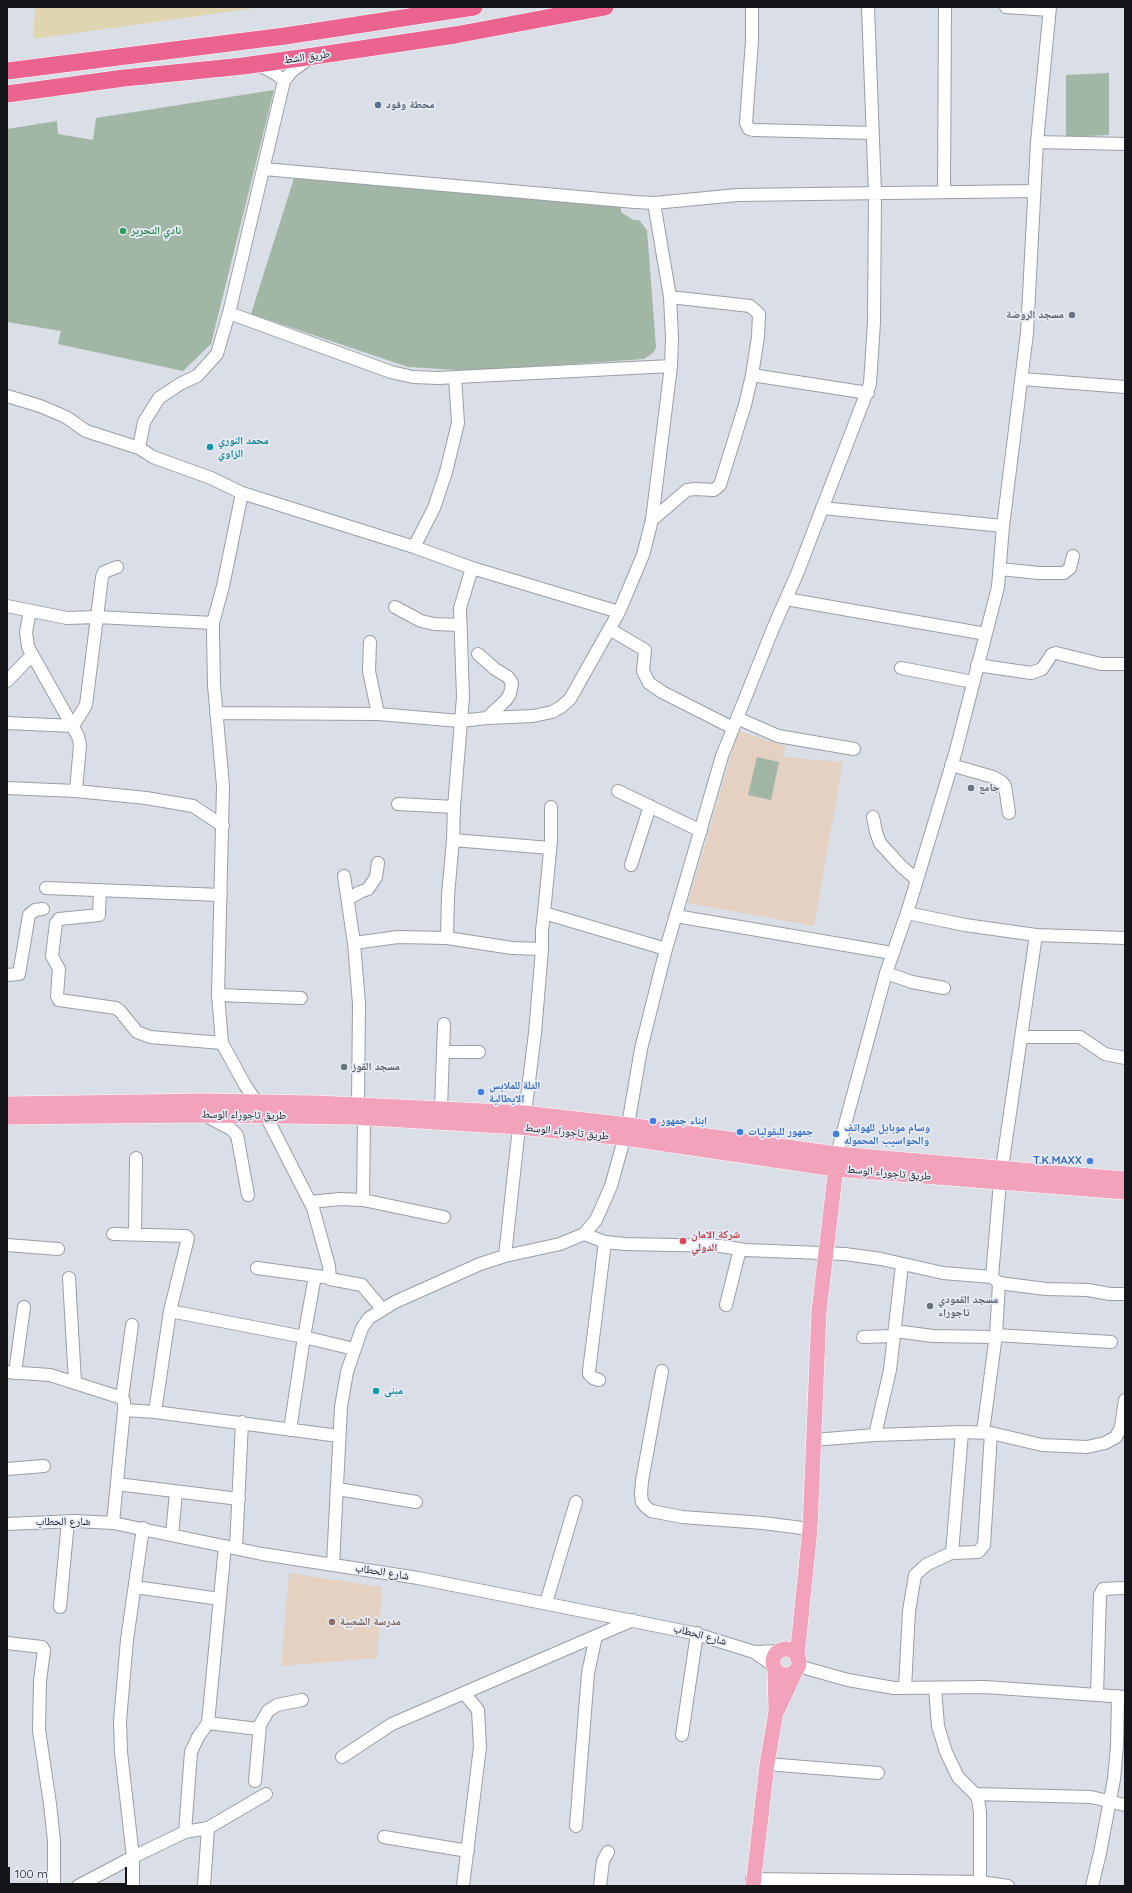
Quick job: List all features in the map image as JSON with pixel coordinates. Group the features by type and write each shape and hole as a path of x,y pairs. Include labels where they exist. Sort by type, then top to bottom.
{"highway":[{"path":"7,71 285,36 474,7"},
{"name":"طريق الشط","path":"7,94 124,78 257,64 314,56 455,35 606,7"}],"main road":[{"path":"7,1104 202,1101 257,1102 361,1111 441,1108 525,1113 626,1131"},
{"name":"طريق تاجوراء الوسط","path":"7,1117 203,1115 266,1116 361,1111 519,1127 626,1131 836,1161 1001,1175 1125,1192"},
{"path":"776,1712 797,1665 800,1618 810,1529 818,1311 836,1161"},
{"path":"1001,1175 1125,1179"},
{"path":"753,1883 767,1764 776,1712 778,1659 800,1618"},
{"path":"778,1659 792,1651 797,1665"},
{"path":"778,1659 785,1675 797,1665"}],"street":[{"path":"752,7 752,41 746,123 749,129 872,133"},
{"path":"333,1564 338,1489 339,1436 347,1372 362,1328 369,1318 382,1309 480,1264 505,1256 560,1244 584,1234 596,1220 606,1198 626,1131 641,1049 666,949 722,756 868,393 874,322 875,193 868,7"},
{"path":"944,192 945,7"},
{"path":"836,1161 886,972 907,913 951,765 997,594 1003,526 1022,379 1030,292 1037,142 1049,8 1006,7"},
{"path":"139,448 144,422 159,398 180,384 197,376 217,354 229,313 284,81 302,62 314,56"},
{"path":"257,64 276,74 284,81"},
{"path":"1037,142 1125,144"},
{"path":"264,169 654,203 738,195 1034,191"},
{"path":"216,713 378,714 460,721 533,716 552,712 561,707 570,699 619,612 643,555 652,520 671,366 670,298 654,203"},
{"path":"652,520 687,490 714,490 718,487 732,449 752,376 760,319 754,308 745,305 670,298"},
{"path":"229,313 391,372 413,377 455,377 671,366"},
{"path":"752,376 868,393"},
{"path":"414,547 434,508 446,472 458,423 455,377"},
{"path":"1022,379 1125,387"},
{"path":"7,396 40,406 66,417 86,431 139,448 153,457 211,478 242,493 414,547 472,568 619,612"},
{"path":"242,493 223,586 213,623 214,685 223,786 218,994 222,1043 245,1085 266,1116 310,1202 318,1223 329,1266 330,1279"},
{"path":"822,508 1003,526"},
{"path":"1000,569 1039,573 1064,573 1070,568 1073,556"},
{"path":"73,726 86,705 100,590 104,572 117,567"},
{"path":"447,938 448,895 454,840 454,807 463,698 460,608 472,568"},
{"path":"786,599 986,634"},
{"path":"7,606 67,618 97,617 213,623"},
{"path":"395,607 421,620 434,624 460,625"},
{"path":"30,611 26,639 32,655 78,736 80,745 76,791"},
{"path":"610,630 645,650 643,671 649,683 662,692 735,723 778,736 854,749"},
{"path":"370,642 369,671 378,714"},
{"path":"977,665 1031,673 1042,669 1052,654 1056,653 1101,664 1125,664"},
{"path":"478,654 495,669 508,677 512,683 510,694 506,700 487,718"},
{"path":"7,681 32,655"},
{"path":"901,668 973,682"},
{"path":"7,723 73,726"},
{"path":"951,765 993,777 1002,782 1005,786 1009,813"},
{"path":"7,788 76,791 146,798 193,806 223,826"},
{"path":"618,791 701,831"},
{"path":"398,804 454,807"},
{"path":"631,865 650,806"},
{"path":"525,1113 542,949 542,930 550,848 551,807"},
{"path":"873,817 880,843 896,862 917,880"},
{"path":"454,840 550,848"},
{"path":"348,899 368,889 376,877 378,863"},
{"path":"344,876 354,943 359,1004 363,1200"},
{"path":"46,888 221,894"},
{"path":"100,890 99,914 59,919 56,923 52,956 59,972 57,996 59,1000 116,1008 137,1032 150,1037 222,1043"},
{"path":"7,975 19,974 29,915 35,910 43,909"},
{"path":"544,913 666,949"},
{"path":"907,913 966,925 1036,936 1125,938"},
{"path":"676,916 744,926 892,953"},
{"path":"354,943 398,936 447,938 512,948 542,949"},
{"path":"905,1688 912,1582 919,1570 926,1565 952,1552 978,1552 984,1545 987,1433 996,1336 995,1280 1001,1175 1036,936"},
{"path":"886,972 912,982 944,988"},
{"path":"218,994 300,998"},
{"path":"441,1108 444,1024"},
{"path":"1021,1037 1080,1037 1105,1054 1125,1058"},
{"path":"443,1052 479,1052"},
{"path":"203,1115 231,1129 237,1135 248,1195"},
{"path":"505,1256 519,1127"},
{"path":"135,1233 136,1158"},
{"path":"310,1202 363,1200 444,1217"},
{"path":"113,1234 135,1233 187,1236 170,1311 155,1412"},
{"path":"584,1234 605,1242 721,1246 740,1249 825,1252 862,1256 943,1273 1046,1288 1125,1294"},
{"path":"599,1380 593,1378 589,1374 589,1371 605,1242"},
{"path":"7,1245 58,1248"},
{"path":"726,1305 740,1249"},
{"path":"875,1435 890,1370 902,1265"},
{"path":"257,1268 315,1276 362,1285 382,1309"},
{"path":"290,1430 315,1276"},
{"path":"69,1278 75,1382"},
{"path":"24,1307 11,1372 50,1375 122,1398"},
{"path":"170,1311 304,1337 354,1349"},
{"path":"113,1523 124,1410 124,1401 122,1398 132,1325"},
{"path":"863,1337 894,1333 933,1336 996,1336 1111,1342"},
{"path":"662,1371 642,1481 641,1494 642,1502 645,1506 651,1511 682,1517 763,1523 810,1529"},
{"path":"814,1440 875,1435 962,1432 987,1433 1053,1447 1088,1447 1105,1443 1116,1437 1119,1432 1125,1400"},
{"path":"124,1410 242,1422 339,1436"},
{"path":"185,1832 191,1752 198,1737 208,1723 220,1599 239,1499 242,1422"},
{"path":"952,1552 962,1432"},
{"path":"7,1469 44,1466"},
{"path":"117,1484 239,1499"},
{"path":"338,1489 416,1502"},
{"path":"172,1535 176,1492"},
{"path":"546,1603 576,1502"},
{"path":"60,1607 68,1521"},
{"name":"شارع الحطاب","path":"7,1524 68,1521 113,1523 144,1528 231,1547 418,1578 697,1633 778,1659"},
{"path":"133,1886 133,1856 121,1752 120,1721 127,1640 144,1528"},
{"path":"135,1587 220,1599"},
{"path":"1097,1695 1100,1595 1103,1590 1123,1588"},
{"path":"342,1757 392,1724 633,1620"},
{"path":"682,1735 697,1633"},
{"path":"576,1826 588,1673 596,1636"},
{"path":"7,1643 42,1647 44,1650 40,1681 39,1730 54,1841 54,1886"},
{"path":"797,1665 848,1680 905,1688 935,1689 985,1687 1122,1696 1116,1762 1100,1853 1092,1886"},
{"path":"935,1689 938,1726 946,1752 958,1777 975,1794 980,1812 981,1884"},
{"path":"463,1886 480,1747 478,1710 464,1693"},
{"path":"255,1781 258,1729 268,1711 277,1705 302,1700"},
{"path":"208,1723 258,1729"},
{"path":"767,1764 878,1773"},
{"path":"78,1886 133,1856 185,1832 208,1828 266,1794"},
{"path":"975,1794 1095,1797 1125,1805"},
{"path":"204,1886 208,1828"},
{"path":"384,1838 468,1851"},
{"path":"600,1886 603,1861 608,1852"},
{"path":"753,1883 981,1884 1008,1886"}],"shaded area":[{"path":"738,731 785,746 783,757 843,762 814,926 688,903"},
{"name":"مدرسة الشعبية","path":"289,1573 382,1587 377,1658 281,1666"}],"green space":[{"path":"1109,73 1109,135 1066,137 1066,75"},
{"name":"نادي التحرير","path":"274,90 211,344 183,371 58,344 61,331 7,322 7,129 57,121 58,134 93,140 96,118"},
{"path":"294,178 621,207 621,212 633,220 639,220 647,230 656,347 654,352 644,359 529,367 523,369 473,371 408,367 251,314"},
{"path":"757,757 779,762 771,800 748,795"}],"sand":[{"path":"35,7 263,7 33,39"}],"place":[{"name":"محطة وقود","path":"378,105"},
{"name":"نادي التحرير","path":"123,231"},
{"name":"مسجد الروضة","path":"1072,315"},
{"name":"محمد النوري الزاوي","path":"210,447"},
{"name":"جامع","path":"971,788"},
{"name":"مسجد القوز","path":"344,1067"},
{"name":"التلة للملابس الايطالية","path":"481,1092"},
{"name":"ابناء جمهور","path":"653,1121"},
{"name":"جمهور للبقوليات","path":"740,1132"},
{"name":"وسام موبايل للهواتف والحواسيب المحموله","path":"836,1134"},
{"name":"T.K.MAXX","path":"1090,1161"},
{"name":"شركة الامان الدولي","path":"683,1241"},
{"name":"مسجد القمودي تاجوراء","path":"930,1306"},
{"name":"مبنى","path":"376,1391"},
{"name":"مدرسة الشعبية","path":"332,1622"}]}
